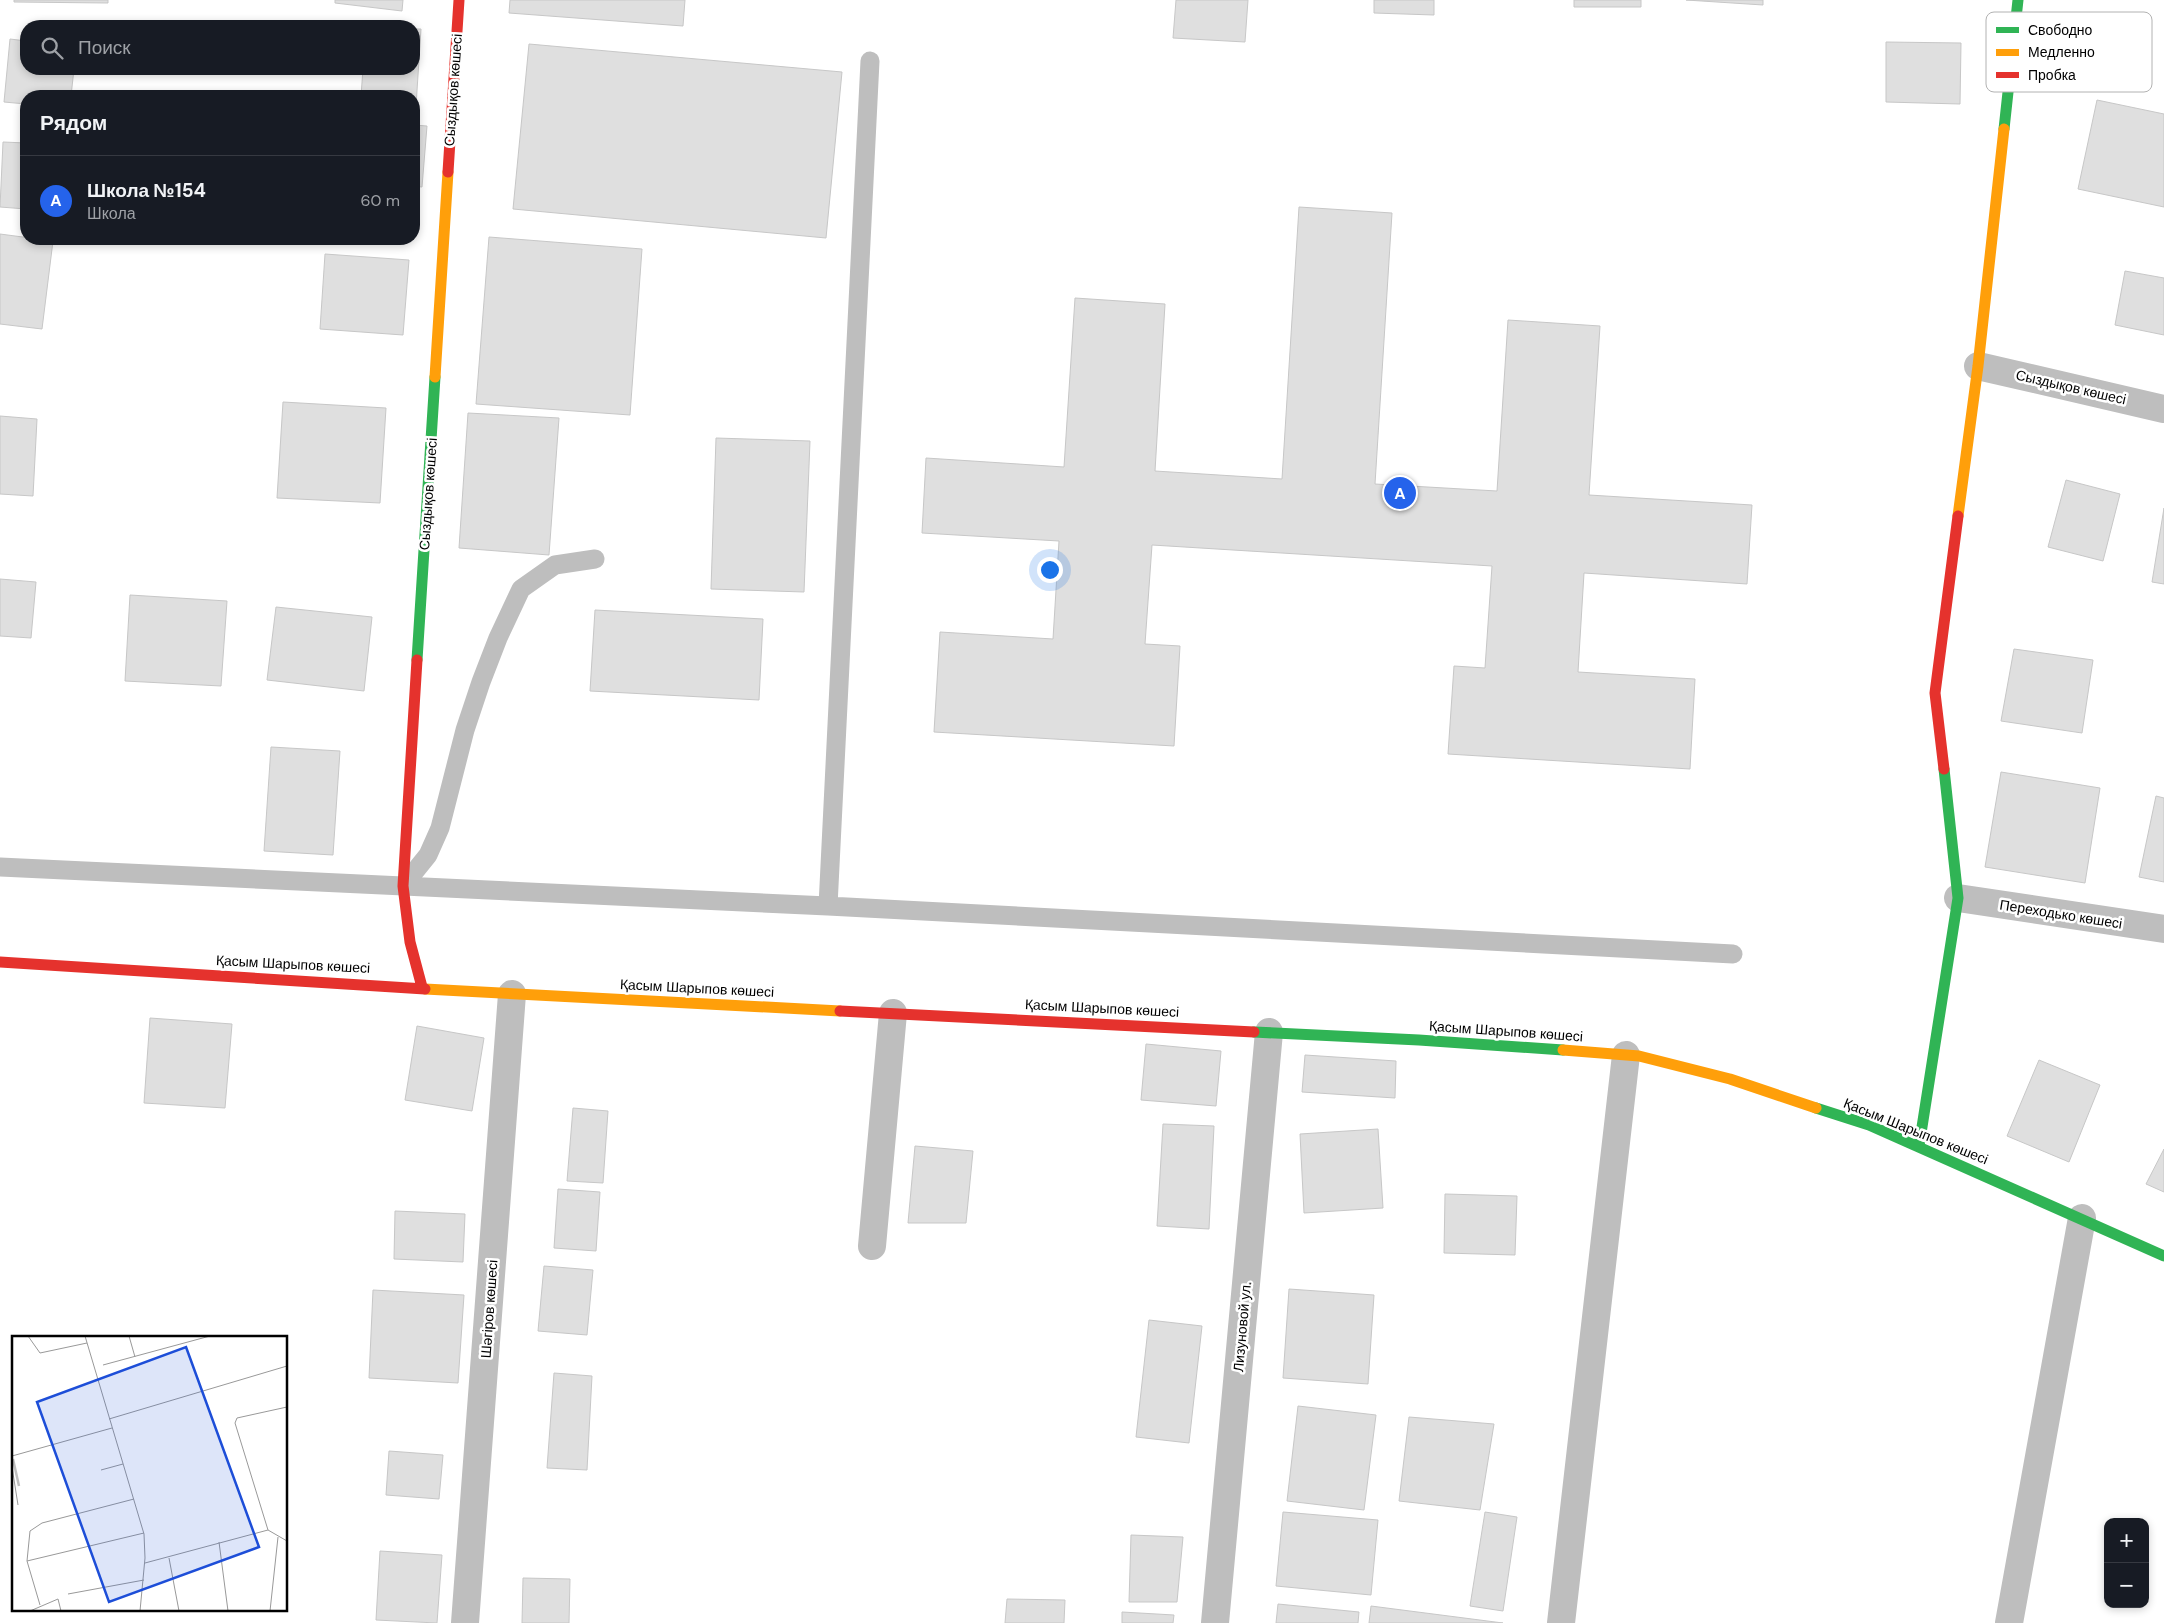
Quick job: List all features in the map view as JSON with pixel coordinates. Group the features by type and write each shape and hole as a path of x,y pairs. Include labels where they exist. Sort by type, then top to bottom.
{"street":[{"name":"Сыздықов көшесі","path":"422,987 410,942 403,886 458,0"},
{"path":"1919,1146 1958,898 1935,693 1978,366 2008,92"},
{"name":"Сыздықов көшесі","path":"1978,366 2164,409"},
{"name":"Переходько көшесі","path":"1958,898 2164,929"},
{"name":"Қасым Шарыпов көшесі","path":"0,962 512,994 1269,1032 1638,1056 1730,1079 1870,1125 2164,1256"},
{"name":"Шәгіров көшесі","path":"465,1623 512,994"},
{"path":"872,1246 893,1012"},
{"name":"Лизуновой ул.","path":"1215,1623 1269,1032"},
{"path":"1561,1623 1626,1055"},
{"path":"2009,1623 2082,1218"}],"lane":[{"path":"828,906 870,61"},
{"path":"403,886 428,855 440,828 465,730 478,690 498,638 522,589 555,565 595,559"},
{"path":"0,867 828,906 1733,954"}],"building":[{"path":"14,0 108,0 108,3 14,2"},
{"path":"335,0 403,0 402,11 335,3"},
{"path":"510,0 685,0 683,26 509,13"},
{"path":"1176,0 1248,0 1245,42 1173,38"},
{"path":"1374,0 1434,0 1434,15 1374,13"},
{"path":"1574,0 1641,0 1641,7 1574,7"},
{"path":"1686,0 1763,0 1763,5"},
{"path":"10,39 20,40 20,75 73,75 72,90 20,90 20,103 4,102"},
{"path":"1886,42 1961,43 1960,104 1886,102"},
{"path":"529,44 842,72 826,238 513,209"},
{"path":"363,75 418,75 417,90 361,90"},
{"path":"2097,100 2164,114 2164,207 2078,189"},
{"path":"420,125 427,126 422,187 420,187"},
{"path":"3,142 20,143 20,209 0,207"},
{"path":"1299,207 1392,213 1375,484 1497,491 1508,320 1600,326 1589,495 1752,505 1747,584 1584,573 1578,672 1695,679 1690,769 1448,754 1454,666 1485,668 1492,566 1152,545 1145,644 1180,646 1174,746 934,732 940,632 1053,639 1059,541 922,533 926,458 1064,467 1075,298 1165,304 1155,471 1282,479"},
{"path":"0,234 20,237 20,245 52,245 42,329 0,324"},
{"path":"489,237 642,249 630,415 476,404"},
{"path":"325,254 409,260 403,335 320,329"},
{"path":"2125,271 2164,278 2164,335 2115,325"},
{"path":"283,402 386,408 380,503 277,498"},
{"path":"468,413 559,418 549,555 459,548"},
{"path":"0,416 37,419 33,496 0,494"},
{"path":"716,438 810,441 804,592 711,589"},
{"path":"2066,480 2120,494 2103,561 2048,547"},
{"path":"2164,508 2164,584 2152,582"},
{"path":"0,579 36,582 31,638 0,636"},
{"path":"130,595 227,601 221,686 125,681"},
{"path":"276,607 372,617 364,691 267,680"},
{"path":"595,610 763,619 759,700 590,691"},
{"path":"2014,649 2093,660 2082,733 2001,721"},
{"path":"271,747 340,751 333,855 264,851"},
{"path":"2001,772 2100,788 2085,883 1985,867"},
{"path":"2156,796 2164,798 2164,882 2139,877"},
{"path":"150,1018 232,1024 225,1108 144,1103"},
{"path":"417,1026 484,1038 472,1111 405,1100"},
{"path":"1146,1044 1221,1051 1216,1106 1141,1100"},
{"path":"1305,1055 1396,1061 1395,1098 1302,1092"},
{"path":"2039,1060 2100,1085 2069,1162 2007,1136"},
{"path":"573,1108 608,1111 603,1183 567,1181"},
{"path":"1163,1124 1214,1126 1209,1229 1157,1226"},
{"path":"1378,1129 1383,1208 1304,1213 1300,1134"},
{"path":"915,1146 973,1151 966,1223 908,1223"},
{"path":"2164,1149 2164,1192 2146,1184"},
{"path":"558,1189 600,1192 596,1251 554,1248"},
{"path":"1445,1194 1517,1196 1515,1255 1444,1253"},
{"path":"395,1211 465,1214 463,1262 394,1259"},
{"path":"544,1266 593,1270 587,1335 538,1331"},
{"path":"1289,1289 1374,1295 1368,1384 1283,1378"},
{"path":"373,1290 464,1295 458,1383 369,1378"},
{"path":"1149,1320 1202,1326 1189,1443 1136,1437"},
{"path":"554,1373 592,1376 587,1470 547,1468"},
{"path":"1298,1406 1376,1415 1364,1510 1287,1501"},
{"path":"1409,1417 1494,1424 1480,1510 1399,1501"},
{"path":"389,1451 443,1455 439,1499 386,1495"},
{"path":"1283,1512 1378,1520 1371,1595 1276,1586"},
{"path":"1485,1512 1517,1517 1503,1611 1470,1606"},
{"path":"1131,1535 1183,1537 1177,1602 1129,1602"},
{"path":"380,1551 442,1555 437,1623 376,1620"},
{"path":"523,1578 570,1579 569,1623 522,1623"},
{"path":"1007,1599 1065,1600 1064,1623 1005,1623"},
{"path":"1278,1604 1359,1612 1358,1623 1276,1623"},
{"path":"1371,1606 1503,1623 1369,1623"},
{"path":"1122,1612 1174,1615 1173,1623 1122,1623"}],"traffic: fast":[{"path":"2017,12 2018,0"},
{"path":"2004,129 2008,92"},
{"path":"417,660 435,377"},
{"path":"1919,1146 1958,898 1944,769"},
{"path":"1254,1032 1419,1040 1563,1050"},
{"path":"1816,1108 1869,1125 2164,1256"}],"traffic: slow":[{"path":"1958,516 1978,366 2004,129"},
{"path":"435,377 448,172"},
{"path":"425,989 840,1011"},
{"path":"1563,1050 1639,1056 1730,1079 1816,1108"}],"traffic: jam":[{"path":"448,172 459,0"},
{"path":"1944,769 1935,693 1958,516"},
{"path":"417,660 403,886 410,942 422,987"},
{"path":"0,962 425,989"},
{"path":"840,1011 1254,1032"}],"place":[{"name":"Школа №154","path":"1400,493"}]}
